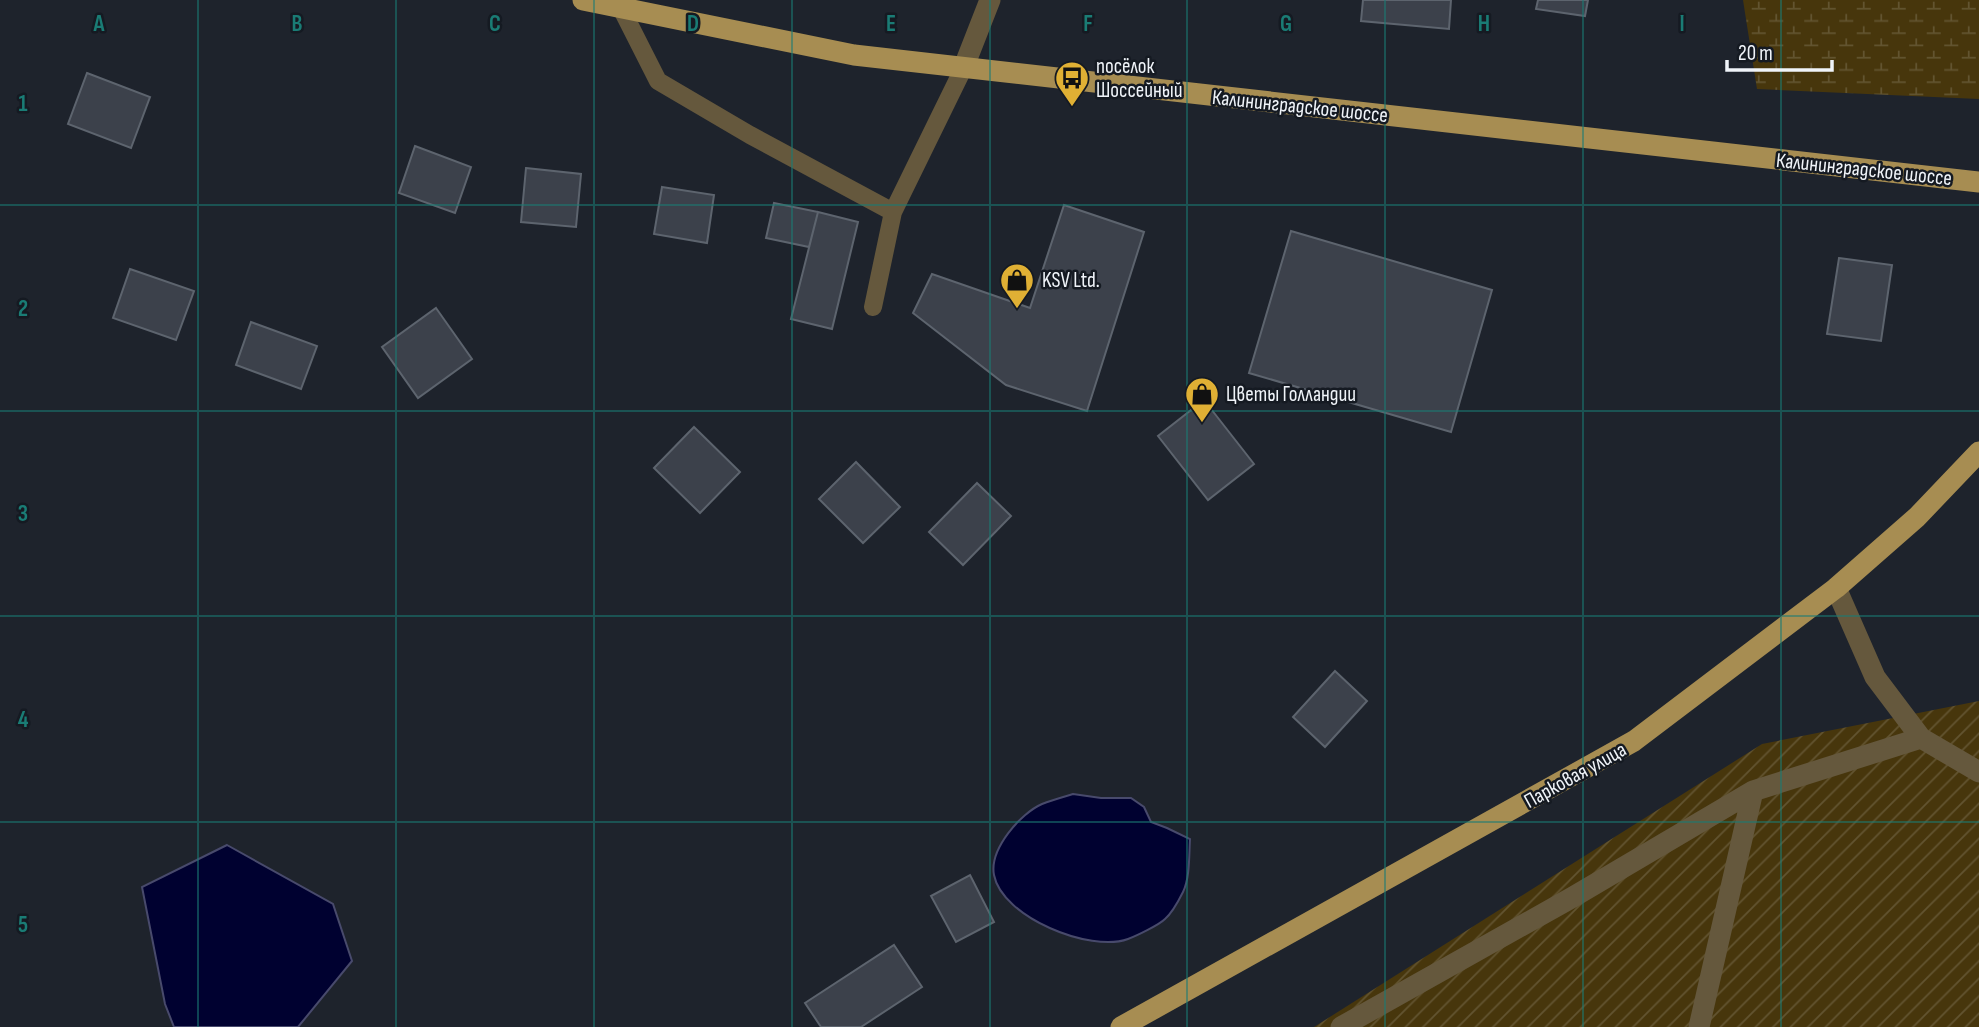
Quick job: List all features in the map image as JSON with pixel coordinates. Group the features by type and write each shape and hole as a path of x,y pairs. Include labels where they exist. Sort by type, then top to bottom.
{"main road":[{"name":"Калининградское шоссе","path":"583,0 854,55 1979,182"},
{"name":"Парковая улица","path":"1121,1027 1634,741 1836,588 1916,517 1979,452"}],"street":[{"path":"963,69 990,0"},
{"path":"1836,588 1875,677 1921,738 1979,772"},
{"path":"1341,1027 1573,897 1753,791 1921,738"},
{"path":"1699,1027 1753,791"}],"lane":[{"path":"621,8 658,81 750,135 892,212"},
{"path":"873,307 892,212 963,69"}],"green space":[{"path":"1743,0 1979,0 1979,99 1757,89"},
{"path":"1979,701 1979,1027 1314,1027 1762,744"}],"shaded area":[{"path":"1073,794 1131,798 1144,807 1151,822 1190,839 1187,880 1173,910 1162,921 1128,939 1112,942 1092,941 1050,928 1013,905 1000,890 994,875 996,854 1016,824 1034,809"},
{"path":"227,845 333,904 352,961 298,1027 174,1027 165,1004 142,887"}],"building":[{"path":"1363,0 1451,0 1449,29 1361,21"},
{"path":"1538,0 1588,0 1585,16 1536,9"},
{"path":"87,73 150,97 131,148 68,124"},
{"path":"415,146 471,167 455,213 399,193"},
{"path":"526,168 581,174 576,227 521,222"},
{"path":"662,187 714,195 707,243 654,234"},
{"path":"774,203 818,212 809,247 766,238"},
{"name":"KSV Ltd.","path":"1064,205 1144,232 1087,411 1006,385 913,313 932,274 1030,308"},
{"path":"818,212 858,222 832,329 791,319"},
{"path":"1291,231 1492,290 1451,432 1249,373"},
{"path":"1839,258 1892,265 1881,341 1827,334"},
{"path":"130,269 194,291 176,340 113,318"},
{"path":"436,308 472,359 418,398 382,347"},
{"path":"251,322 317,346 301,389 236,365"},
{"path":"1204,400 1254,464 1208,500 1158,436"},
{"path":"694,427 740,472 700,513 654,468"},
{"path":"856,462 900,507 863,543 819,499"},
{"path":"977,483 1011,516 963,565 929,532"},
{"path":"1335,671 1367,701 1325,747 1293,717"},
{"path":"970,875 994,922 956,942 931,896"},
{"path":"894,945 922,987 861,1027 821,1027 805,1003"}],"place":[{"name":"посёлок Шоссейный","path":"1072,108"},
{"name":"KSV Ltd.","path":"1017,310"},
{"name":"Цветы Голландии","path":"1202,424"}]}
